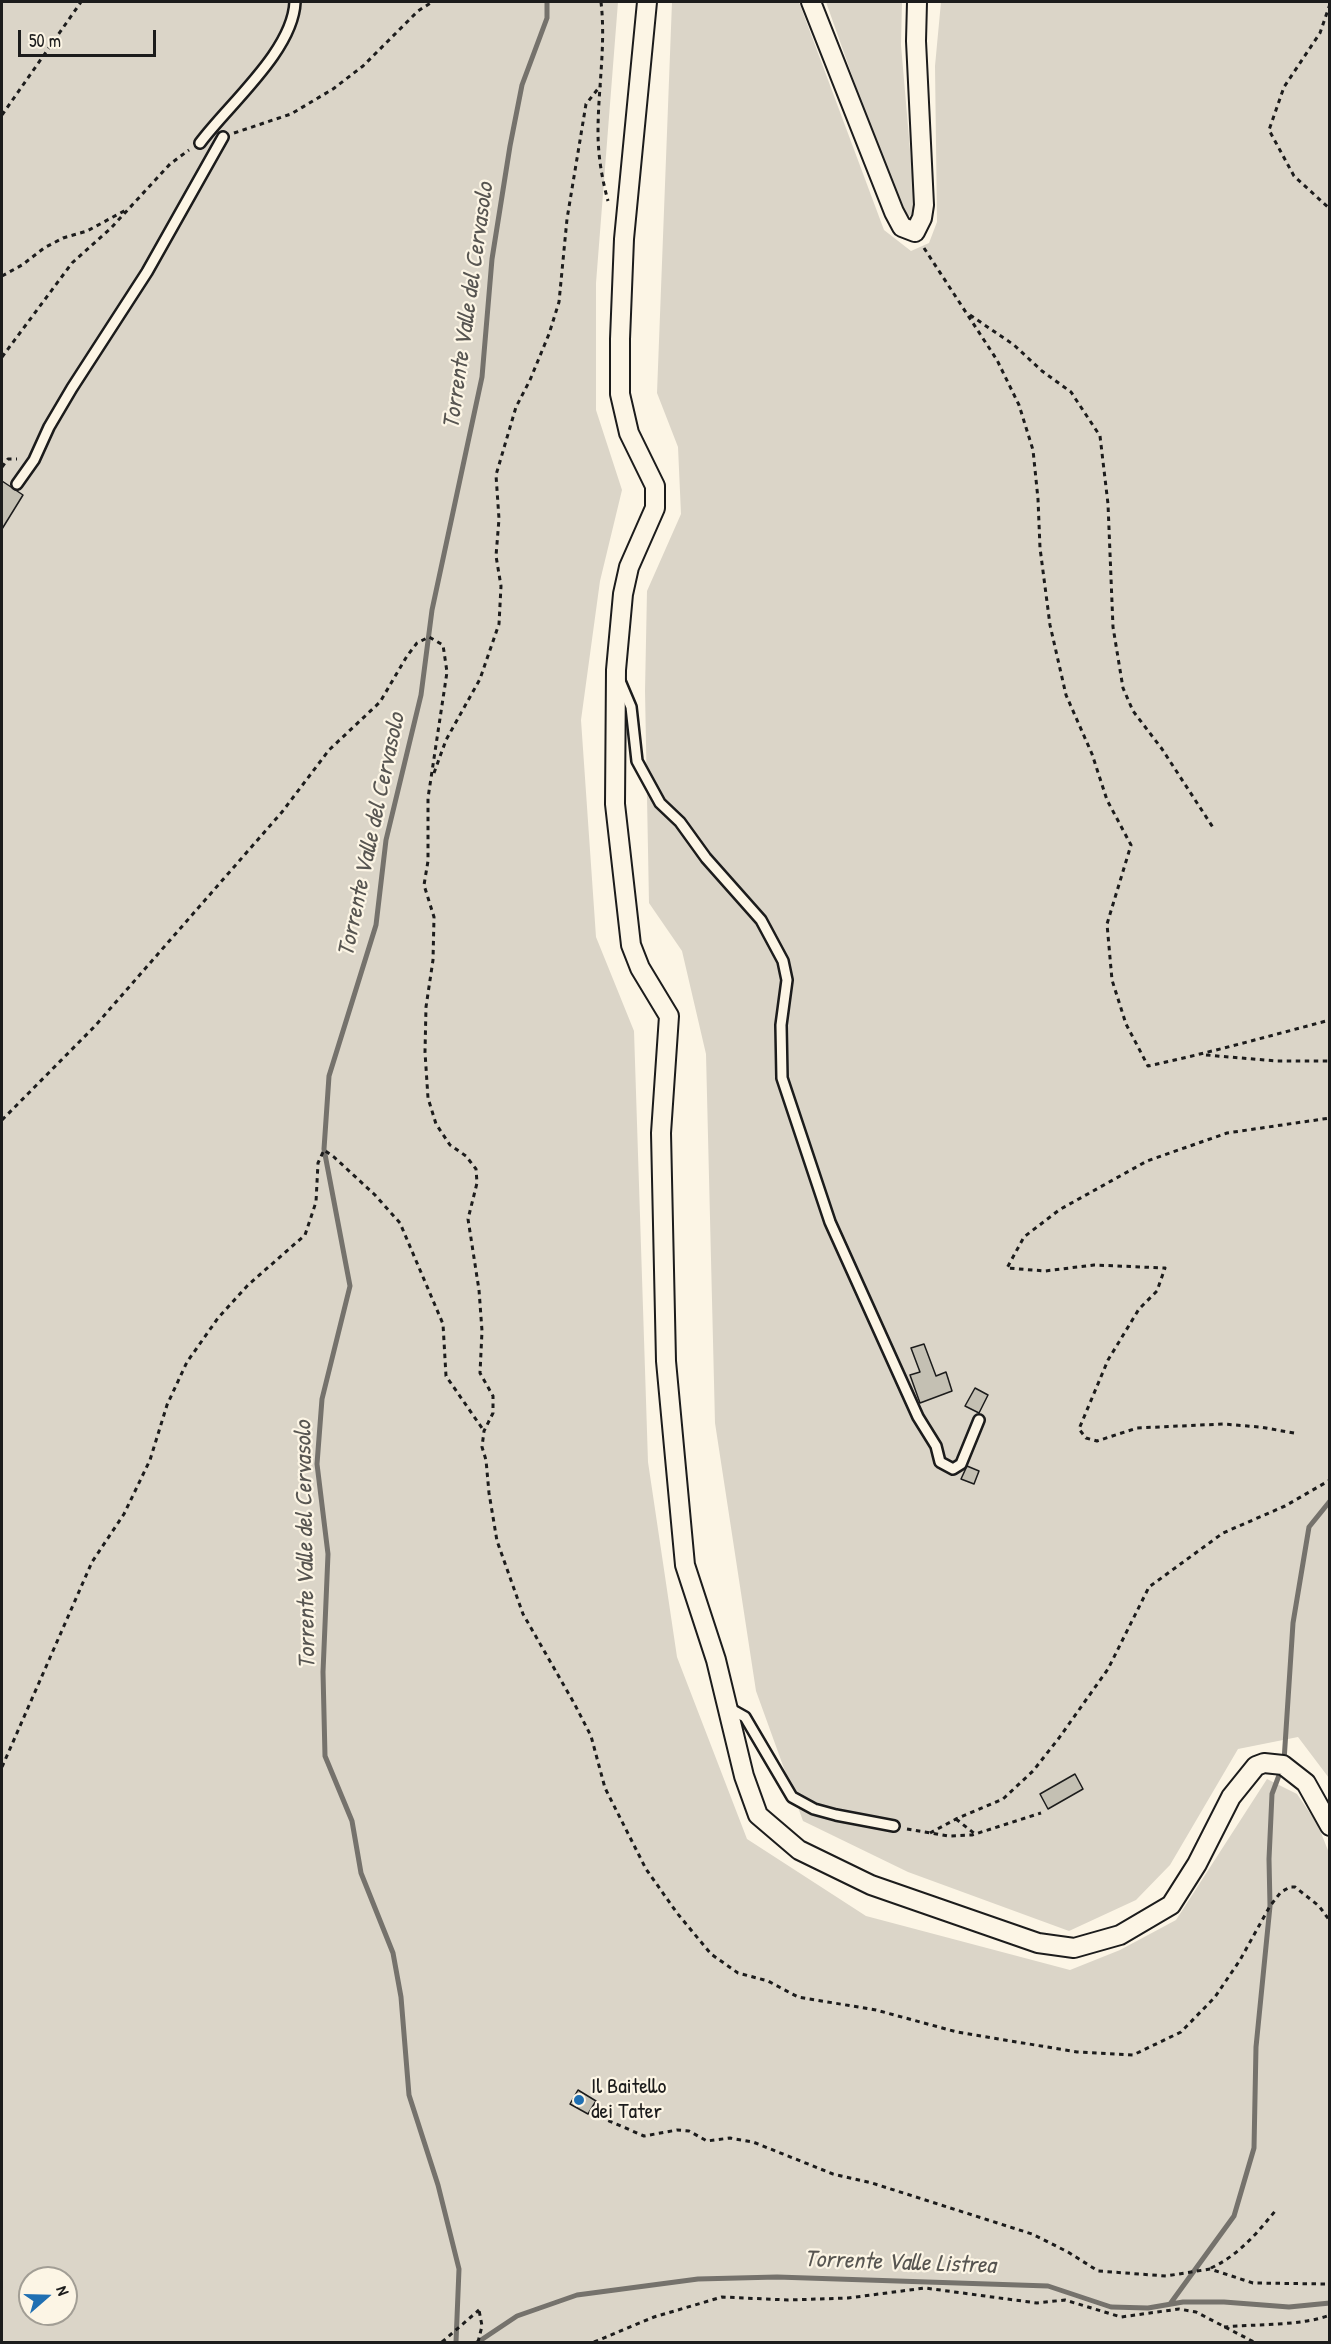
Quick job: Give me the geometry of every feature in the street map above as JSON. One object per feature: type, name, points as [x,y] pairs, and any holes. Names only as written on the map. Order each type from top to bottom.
[{"type":"street","points":[[647,2],[624,239],[620,394],[629,434],[655,486],[655,508],[629,567],[623,594],[616,670],[615,804],[631,945],[640,968],[669,1016],[661,1133],[666,1361],[685,1565],[716,1660],[744,1776],[758,1815],[799,1850],[871,1885],[1038,1943],[1074,1948],[1120,1935],[1171,1905],[1197,1864],[1231,1797],[1256,1766],[1283,1765],[1306,1784],[1324,1812],[1329,1826]]},
{"type":"street","points":[[811,2],[894,212],[902,227],[915,232],[922,218],[924,205],[916,41],[917,2]]},
{"type":"lane","points":[[200,143],[261,72],[288,30],[295,2]]},
{"type":"lane","points":[[17,484],[34,460],[49,427],[72,388],[147,272],[223,137]]},
{"type":"lane","points":[[616,670],[631,707],[637,761],[660,803],[680,822],[706,858],[761,920],[783,961],[787,980],[781,1025],[782,1078],[830,1222],[918,1417],[936,1446],[940,1462],[953,1469],[961,1464],[979,1420]]},
{"type":"lane","points":[[727,1706],[745,1717],[792,1797],[814,1809],[894,1826]]},
{"type":"path","points":[[2,115],[81,2]]},
{"type":"path","points":[[223,137],[291,114],[333,89],[363,66],[418,11],[432,2]]},
{"type":"path","points":[[600,2],[603,18],[598,133],[600,170],[608,202]]},
{"type":"path","points":[[1329,4],[1320,33],[1284,87],[1269,130],[1294,176],[1329,208]]},
{"type":"path","points":[[431,780],[446,740],[480,679],[499,624],[501,586],[496,556],[499,519],[496,475],[516,407],[541,352],[559,302],[567,219],[586,104],[601,85]]},
{"type":"path","points":[[2,357],[72,263],[130,208],[170,164],[200,143]]},
{"type":"path","points":[[2,276],[22,265],[44,248],[63,238],[87,231],[130,208]]},
{"type":"path","points":[[915,232],[932,262],[998,360],[1019,405],[1033,450],[1040,548],[1050,625],[1066,695],[1092,754],[1107,800],[1131,845],[1107,924],[1112,980],[1126,1024],[1148,1066],[1203,1054],[1240,1042],[1329,1020]]},
{"type":"path","points":[[969,314],[1014,345],[1071,392],[1100,436],[1108,504],[1110,597],[1117,661],[1123,688],[1133,711],[1162,749],[1214,829]]},
{"type":"path","points":[[2,1120],[95,1026],[282,812],[329,750],[380,702],[417,643],[429,637],[443,645],[447,672],[428,798],[428,861],[424,885],[434,917],[433,960],[426,1007],[425,1053],[428,1098],[436,1124],[450,1144],[466,1156],[476,1169],[477,1184],[468,1219],[479,1290],[482,1330],[480,1373],[493,1396],[493,1413],[484,1431],[446,1376],[443,1324],[400,1223],[375,1195],[324,1150],[318,1163],[316,1202],[305,1235],[248,1285],[218,1318],[187,1362],[167,1406],[150,1460],[124,1514],[92,1562],[2,1767]]},
{"type":"path","points":[[1203,1054],[1278,1061],[1329,1060]]},
{"type":"path","points":[[1294,1432],[1223,1424],[1137,1428],[1097,1442],[1086,1438],[1079,1429],[1108,1360],[1139,1310],[1157,1291],[1165,1268],[1094,1265],[1045,1271],[1007,1268],[1024,1237],[1059,1210],[1147,1161],[1227,1133],[1329,1118]]},
{"type":"path","points":[[930,1833],[1002,1799],[1033,1771],[1108,1669],[1149,1587],[1223,1533],[1285,1506],[1329,1480]]},
{"type":"path","points":[[894,1826],[949,1836],[975,1834],[1041,1813]]},
{"type":"path","points":[[956,1819],[975,1834]]},
{"type":"path","points":[[600,2116],[644,2136],[677,2130],[689,2131],[707,2141],[730,2138],[753,2142],[833,2174],[872,2183],[1032,2234],[1068,2252],[1098,2271],[1166,2277],[1210,2269],[1224,2262],[1249,2243],[1276,2210]]},
{"type":"path","points":[[1210,2269],[1252,2283],[1329,2284]]},
{"type":"path","points":[[594,2343],[654,2317],[722,2297],[788,2300],[848,2298],[925,2288],[1037,2303],[1065,2300],[1121,2317],[1179,2309],[1196,2312],[1254,2343]]},
{"type":"path","points":[[442,2343],[478,2310],[482,2326],[478,2343]]},
{"type":"path","points":[[1223,2327],[1274,2324],[1322,2318],[1329,2315]]},
{"type":"shaded area","points":[[2,2],[618,2],[596,283],[596,410],[622,490],[600,581],[581,720],[596,937],[634,1031],[648,1462],[677,1657],[747,1839],[866,1916],[1070,1970],[1120,1950],[1176,1920],[1267,1779],[1297,1794],[1318,1825],[1329,1853],[1329,2342],[2,2342]]},
{"type":"shaded area","points":[[672,2],[799,2],[884,230],[911,251],[929,243],[937,222],[935,66],[941,2],[1329,2],[1329,1778],[1298,1737],[1238,1749],[1170,1865],[1136,1900],[1069,1931],[908,1872],[803,1821],[756,1691],[715,1423],[706,1054],[682,951],[649,903],[645,691],[647,591],[681,514],[678,447],[657,393]]},
{"type":"shaded area","points":[[826,2],[902,2],[901,45],[914,196],[913,214],[907,217],[899,208]]},
{"type":"building","points":[[2,481],[23,495],[2,529]]},
{"type":"building","points":[[924,1344],[936,1376],[946,1372],[952,1391],[920,1403],[910,1375],[920,1372],[911,1348]]},
{"type":"building","points":[[975,1388],[988,1395],[979,1413],[965,1406]]},
{"type":"building","points":[[967,1466],[979,1471],[974,1484],[961,1479]]},
{"type":"building","points":[[1075,1774],[1083,1789],[1048,1809],[1040,1794]]},
{"type":"building","name":"Il Baitello dei Tater","points":[[578,2090],[596,2101],[588,2114],[570,2104]]},
{"type":"waterway","name":"Torrente Valle del Cervasolo","points":[[456,2342],[459,2269],[438,2185],[409,2095],[401,1997],[393,1953],[361,1873],[352,1821],[325,1756],[323,1672],[328,1554],[317,1464],[322,1399],[350,1286],[324,1149],[329,1076],[376,925],[386,840],[421,695],[432,610],[482,377],[492,259],[510,146],[522,85],[547,18],[547,2]]},
{"type":"waterway","points":[[1284,1761],[1293,1623],[1309,1527],[1330,1501]]},
{"type":"waterway","points":[[1170,2304],[1234,2216],[1254,2148],[1256,2047],[1270,1906],[1269,1859],[1272,1794],[1281,1770]]},
{"type":"waterway","name":"Torrente Valle Listrea","points":[[478,2342],[517,2316],[577,2295],[698,2279],[777,2277],[1048,2286],[1111,2307],[1148,2308],[1183,2302],[1224,2302],[1289,2307],[1330,2303]]},
{"type":"place","name":"Il Baitello dei Tater","points":[[579,2100]]}]
